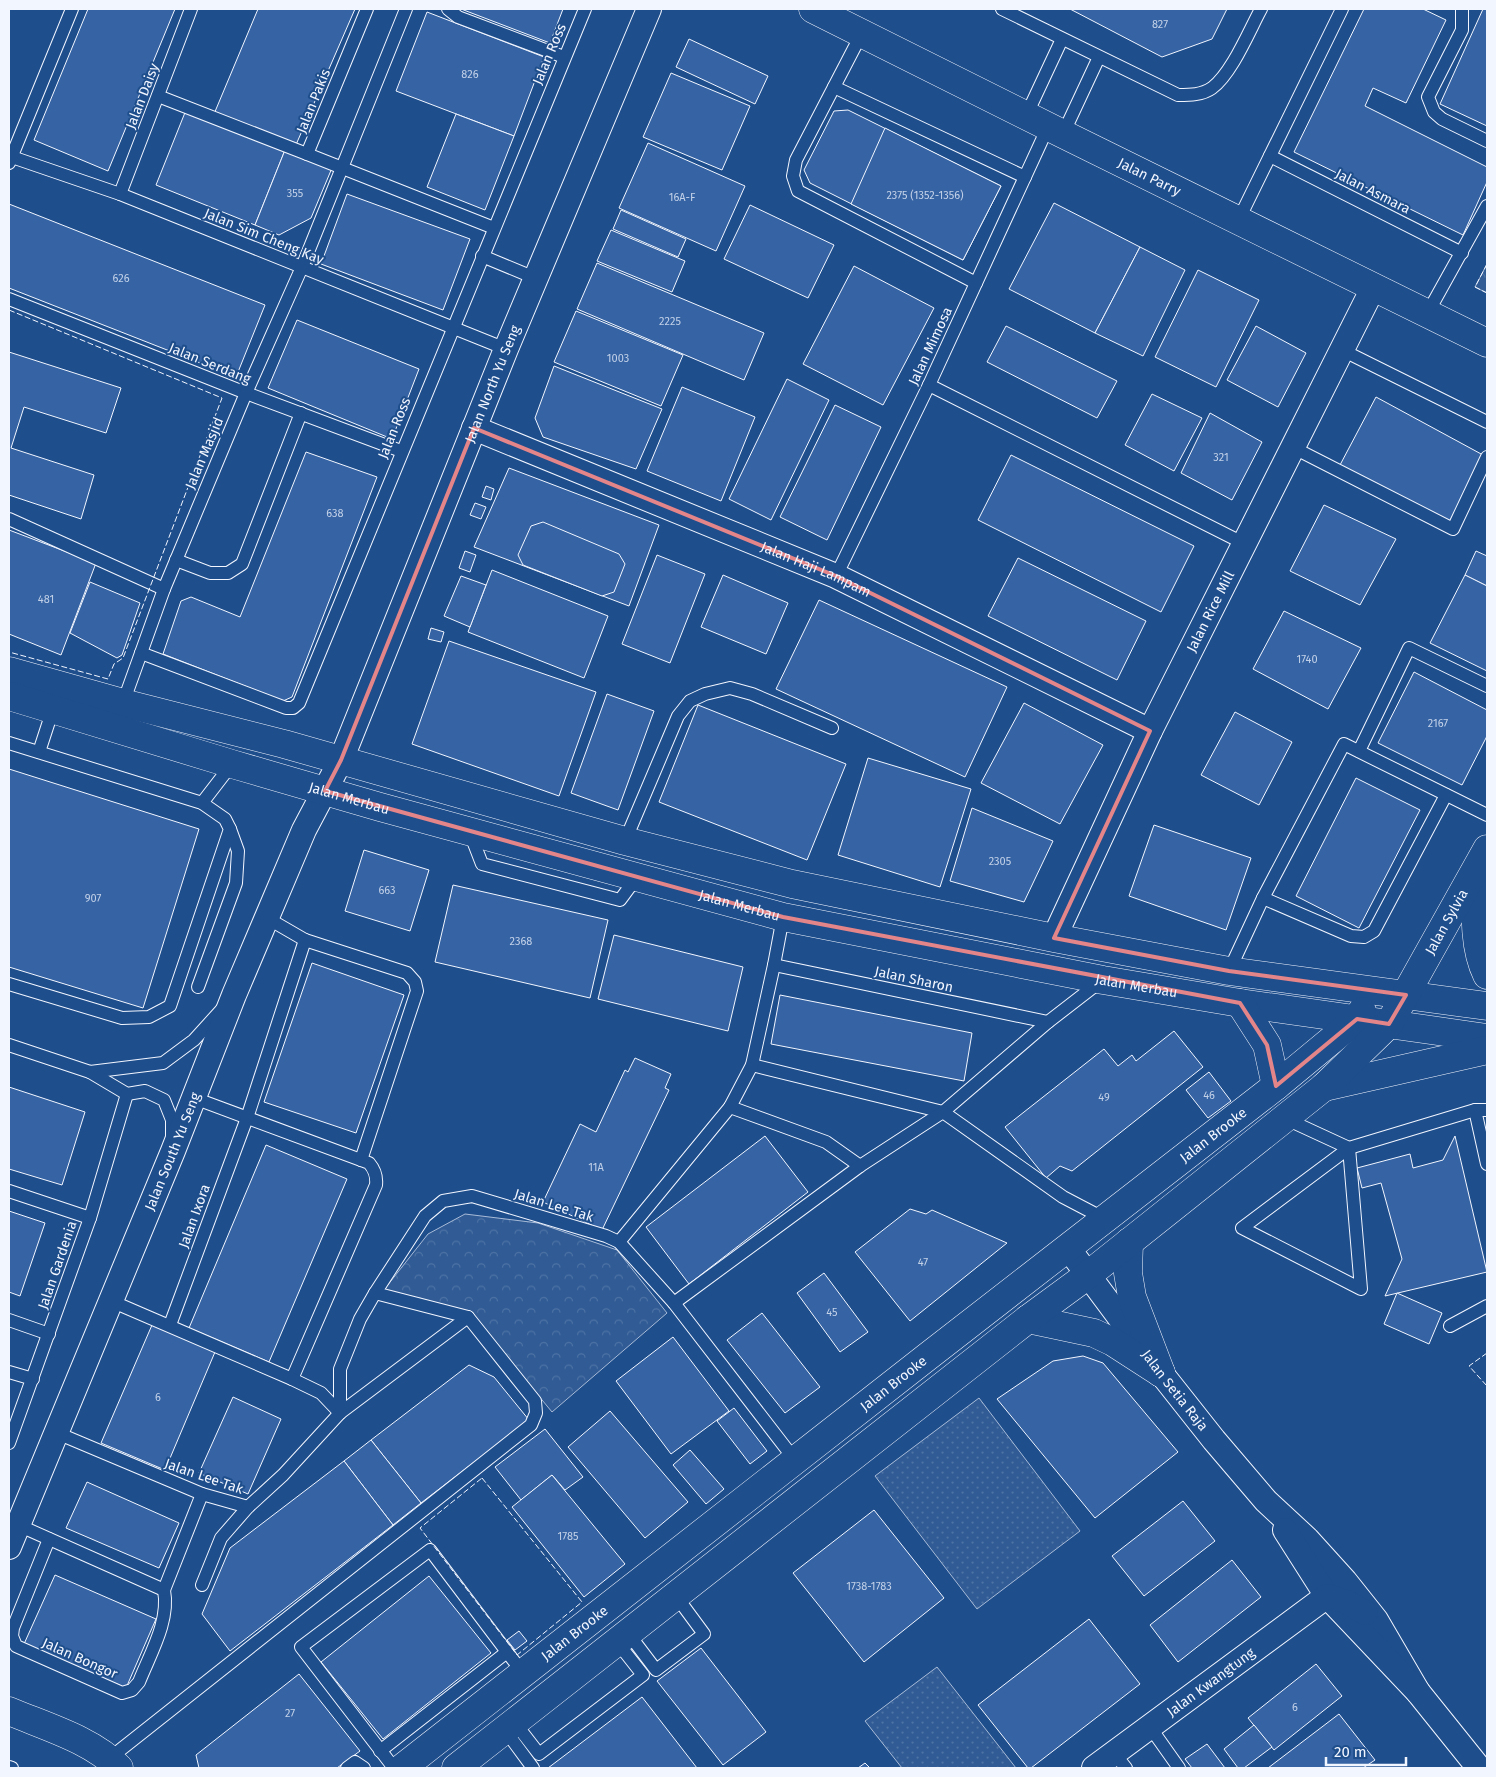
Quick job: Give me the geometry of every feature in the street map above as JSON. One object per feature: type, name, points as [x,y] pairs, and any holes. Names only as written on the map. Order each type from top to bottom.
[{"type":"street","name":"Jalan North Yu Seng","points":[[341,760],[535,278],[649,9]]},
{"type":"street","name":"Jalan Parry","points":[[813,9],[1045,126],[1487,343]]},
{"type":"street","name":"Jalan Rice Mill","points":[[1054,938],[1150,731],[1373,288]]},
{"type":"street","name":"Jalan Haji Lampam","points":[[474,428],[836,576],[1150,731]]},
{"type":"street","name":"Jalan Merbau","points":[[9,671],[341,760],[444,805],[470,832],[783,917],[1103,980],[1240,1003],[1487,1038]]},
{"type":"street","name":"Jalan Merbau","points":[[9,696],[325,791],[444,805],[625,841],[792,884],[1054,938],[1229,970],[1487,1006]]},
{"type":"street","name":"Jalan South Yu Seng","points":[[13,1536],[173,1151],[234,994],[304,830],[341,760]]},
{"type":"street","points":[[1482,859],[1475,921],[1483,966],[1487,975]]},
{"type":"street","name":"Jalan Sylvia","points":[[1388,1024],[1482,859]]},
{"type":"street","name":"Jalan Brooke","points":[[402,1768],[514,1662],[795,1460],[1276,1086],[1357,1019],[1375,990]]},
{"type":"street","points":[[1240,1003],[1267,1045],[1276,1086]]},
{"type":"street","points":[[456,1768],[1028,1319],[1130,1242],[1324,1087],[1388,1024]]},
{"type":"street","points":[[1324,1087],[1487,1050]]},
{"type":"street","points":[[1130,1242],[1128,1273],[1132,1298],[1161,1373]]},
{"type":"street","name":"Jalan Setia Raja","points":[[1068,1248],[1161,1373],[1214,1440],[1266,1501],[1307,1539],[1345,1581],[1376,1620],[1418,1692]]},
{"type":"street","points":[[1028,1319],[1094,1333],[1113,1342],[1161,1373]]},
{"type":"street","name":"Jalan Setia Raja","points":[[1266,1501],[1327,1596],[1418,1692],[1479,1768]]},
{"type":"street","points":[[1307,1539],[1322,1564],[1327,1596],[1347,1602],[1376,1620]]},
{"type":"street","name":"Jalan Kwangtung","points":[[1094,1768],[1120,1761],[1150,1727],[1327,1596]]},
{"type":"street","points":[[9,1711],[77,1740],[115,1763]]},
{"type":"lane","points":[[10,159],[72,9]]},
{"type":"lane","name":"Jalan Daisy","points":[[120,194],[191,9]]},
{"type":"lane","name":"Jalan Pakis","points":[[367,9],[307,154],[494,228]]},
{"type":"lane","points":[[302,267],[406,9]]},
{"type":"lane","points":[[448,9],[458,17],[564,57]]},
{"type":"lane","name":"Jalan Ross","points":[[141,653],[286,708],[293,708],[299,703],[584,9]]},
{"type":"lane","points":[[1002,9],[1178,95],[1195,95],[1211,89],[1224,76],[1262,9]]},
{"type":"lane","points":[[1238,221],[1342,9]]},
{"type":"lane","points":[[1462,9],[1462,30],[1428,97],[1434,112],[1442,119],[1487,141]]},
{"type":"lane","points":[[862,33],[796,160],[793,176],[798,191],[976,283]]},
{"type":"lane","points":[[1045,126],[1062,39]]},
{"type":"lane","points":[[1045,126],[1099,57]]},
{"type":"lane","points":[[834,87],[1025,177]]},
{"type":"lane","points":[[158,96],[307,154]]},
{"type":"lane","name":"Jalan Mimosa","points":[[836,576],[929,385],[1025,177],[1045,126]]},
{"type":"lane","name":"Jalan Asmara","points":[[1270,156],[1462,253]]},
{"type":"lane","name":"Jalan Sim Cheng Kay","points":[[10,159],[120,194],[506,349]]},
{"type":"lane","points":[[1427,314],[1487,206]]},
{"type":"lane","points":[[482,256],[535,278]]},
{"type":"lane","name":"Jalan Masjid","points":[[123,703],[164,589],[246,393],[302,267]]},
{"type":"lane","name":"Jalan Serdang","points":[[9,299],[246,393],[401,451]]},
{"type":"lane","points":[[1342,350],[1487,422]]},
{"type":"lane","points":[[929,385],[1245,544]]},
{"type":"lane","points":[[176,560],[210,573],[228,573],[242,564],[301,414]]},
{"type":"lane","points":[[1294,448],[1453,529],[1487,457]]},
{"type":"lane","points":[[9,519],[164,589]]},
{"type":"lane","points":[[1359,751],[1410,648],[1487,686]]},
{"type":"lane","points":[[625,841],[678,716],[690,701],[705,694],[730,688],[752,694],[832,728]]},
{"type":"lane","points":[[39,752],[54,709]]},
{"type":"lane","points":[[9,743],[202,803],[225,819],[238,852],[236,883],[198,987]]},
{"type":"lane","points":[[1229,970],[1263,898],[1344,744],[1487,815]]},
{"type":"lane","points":[[202,803],[232,764]]},
{"type":"lane","points":[[1263,898],[1351,936],[1364,937],[1374,931],[1446,795]]},
{"type":"lane","points":[[9,984],[122,1018],[149,1017],[170,1006],[230,829]]},
{"type":"lane","points":[[783,917],[752,1065],[730,1107],[619,1242],[674,1303],[795,1460]]},
{"type":"lane","points":[[267,918],[305,940],[407,973],[415,982],[417,991],[361,1160]]},
{"type":"lane","name":"Jalan Ixora","points":[[170,1326],[247,1118],[305,940]]},
{"type":"lane","name":"Jalan Sharon","points":[[774,965],[1048,1022]]},
{"type":"lane","points":[[674,1303],[860,1166],[943,1112],[1048,1022],[1103,980]]},
{"type":"lane","points":[[90,1072],[163,1063],[194,1040],[234,994]]},
{"type":"lane","points":[[9,1045],[90,1072],[128,1094],[145,1091],[164,1100],[172,1120],[173,1151]]},
{"type":"lane","points":[[752,1065],[943,1112],[1062,1197],[1105,1219]]},
{"type":"lane","name":"Jalan Gardenia","points":[[9,1443],[90,1218],[128,1094]]},
{"type":"lane","points":[[194,1098],[369,1163],[377,1177],[376,1185],[292,1379]]},
{"type":"lane","points":[[730,1107],[826,1142],[860,1166]]},
{"type":"lane","points":[[1349,1148],[1361,1289],[1242,1228],[1349,1148],[1481,1110],[1487,1164]]},
{"type":"lane","points":[[1284,1118],[1349,1148]]},
{"type":"lane","points":[[9,1191],[90,1218]]},
{"type":"lane","name":"Jalan Lee Tak","points":[[340,1414],[340,1370],[360,1319],[374,1293],[425,1216],[443,1201],[472,1196],[619,1242]]},
{"type":"lane","points":[[115,1763],[532,1425],[536,1412],[536,1401],[468,1318],[374,1293]]},
{"type":"lane","points":[[111,1301],[321,1393],[340,1414]]},
{"type":"lane","points":[[1450,1326],[1487,1306]]},
{"type":"lane","name":"Jalan Lee Tak","points":[[57,1433],[202,1494],[248,1507],[283,1475],[340,1414],[468,1318]]},
{"type":"lane","points":[[9,1320],[49,1334]]},
{"type":"lane","points":[[9,1372],[32,1379]]},
{"type":"lane","points":[[13,1536],[48,1539],[164,1590],[202,1494]]},
{"type":"lane","points":[[202,1585],[221,1538],[248,1507]]},
{"type":"lane","name":"Jalan Bongor","points":[[48,1539],[13,1628],[12,1636],[16,1646],[78,1674],[122,1693],[132,1690],[139,1682],[164,1620],[167,1604],[164,1590]]},
{"type":"lane","points":[[380,1751],[514,1662],[430,1550],[301,1647],[380,1751],[394,1768]]},
{"type":"lane","points":[[622,1638],[656,1670],[704,1634],[676,1596]]},
{"type":"lane","points":[[510,1726],[539,1754],[643,1675],[622,1638]]},
{"type":"lane","points":[[510,1726],[533,1768]]},
{"type":"lane","points":[[1150,1727],[1179,1768]]},
{"type":"lane","points":[[347,1768],[355,1762],[364,1768]]},
{"type":"highlighted area","points":[[474,428],[836,576],[1150,731],[1054,938],[1229,971],[1406,995],[1389,1024],[1357,1019],[1276,1086],[1267,1045],[1240,1003],[783,917],[325,791],[341,760]]},
{"type":"green space","points":[[1487,264],[1487,293],[1475,287]]},
{"type":"green space","points":[[465,1214],[538,1223],[617,1250],[667,1313],[552,1412],[471,1314],[383,1291],[428,1234]]},
{"type":"green space","points":[[979,1398],[1080,1531],[977,1609],[875,1476]]},
{"type":"green space","points":[[937,1667],[1016,1768],[902,1768],[865,1721]]},
{"type":"building","points":[[88,9],[175,9],[108,171],[34,140]]},
{"type":"building","points":[[258,9],[355,9],[295,147],[214,114]]},
{"type":"building","points":[[461,9],[563,9],[550,43]]},
{"type":"building","points":[[1070,9],[1227,9],[1212,39],[1162,57]]},
{"type":"building","points":[[1364,9],[1423,9],[1446,20],[1406,103],[1373,88],[1365,106],[1487,167],[1487,182],[1463,235],[1294,152]]},
{"type":"building","points":[[1483,9],[1487,9],[1487,126],[1440,104]]},
{"type":"building","points":[[427,12],[544,57],[514,136],[396,91]]},
{"type":"building","points":[[689,39],[768,76],[755,104],[676,67]]},
{"type":"building","points":[[671,73],[750,106],[722,170],[643,137]]},
{"type":"building","points":[[186,110],[285,150],[255,225],[156,185]]},
{"type":"building","points":[[848,110],[1001,186],[963,260],[810,183],[804,170],[834,111]]},
{"type":"building","points":[[456,114],[514,136],[485,210],[427,187]]},
{"type":"building","points":[[885,128],[1001,186],[963,260],[851,204]]},
{"type":"building","points":[[648,143],[745,186],[716,251],[619,208]]},
{"type":"building","points":[[285,150],[332,168],[311,218],[279,235],[255,225]]},
{"type":"building","points":[[347,194],[470,239],[443,310],[321,264]]},
{"type":"building","points":[[1054,203],[1140,247],[1095,333],[1009,289]]},
{"type":"building","points":[[9,204],[265,305],[236,377],[9,288]]},
{"type":"building","points":[[750,205],[834,245],[808,298],[724,259]]},
{"type":"building","points":[[621,210],[686,239],[678,257],[613,229]]},
{"type":"building","points":[[611,230],[685,261],[672,292],[597,261]]},
{"type":"building","points":[[1140,247],[1185,270],[1143,356],[1095,333]]},
{"type":"building","points":[[597,263],[764,333],[744,380],[577,309]]},
{"type":"building","points":[[854,266],[934,308],[883,405],[803,364]]},
{"type":"building","points":[[1198,270],[1259,300],[1216,387],[1155,357]]},
{"type":"building","points":[[576,311],[683,355],[661,406],[554,362]]},
{"type":"building","points":[[297,320],[419,369],[392,439],[268,388]]},
{"type":"building","points":[[1006,326],[1117,381],[1097,418],[987,362]]},
{"type":"building","points":[[1256,326],[1306,353],[1278,407],[1227,380]]},
{"type":"building","points":[[9,352],[121,388],[106,433],[24,407],[11,448],[94,475],[81,519],[9,495]]},
{"type":"building","points":[[554,366],[662,409],[636,469],[543,437],[535,418]]},
{"type":"building","points":[[787,379],[829,400],[771,520],[729,499]]},
{"type":"building","points":[[682,387],[755,417],[721,501],[647,471]]},
{"type":"building","points":[[1152,394],[1202,418],[1174,471],[1125,445]]},
{"type":"building","points":[[1376,397],[1483,455],[1449,523],[1340,465]]},
{"type":"building","points":[[835,405],[881,427],[827,540],[780,517]]},
{"type":"building","points":[[1210,413],[1262,442],[1232,500],[1181,473]]},
{"type":"building","points":[[306,452],[377,477],[292,697],[283,701],[163,654],[181,601],[191,597],[240,617]]},
{"type":"building","points":[[1011,455],[1194,546],[1161,612],[978,520]]},
{"type":"building","points":[[509,468],[659,525],[629,606],[474,547]]},
{"type":"building","points":[[486,486],[494,489],[491,500],[482,497]]},
{"type":"building","points":[[475,503],[486,507],[481,519],[470,515]]},
{"type":"building","points":[[1324,505],[1396,539],[1360,605],[1290,571]]},
{"type":"building","points":[[543,522],[619,554],[625,564],[614,592],[602,596],[523,565],[518,555],[531,526]]},
{"type":"building","points":[[9,530],[96,563],[61,655],[9,634]]},
{"type":"building","points":[[465,551],[476,555],[470,572],[459,568]]},
{"type":"building","points":[[1476,551],[1487,556],[1487,586],[1465,575]]},
{"type":"building","points":[[657,555],[705,574],[670,663],[622,644]]},
{"type":"building","points":[[1018,558],[1146,621],[1117,680],[988,616]]},
{"type":"building","points":[[492,570],[608,616],[584,678],[468,632]]},
{"type":"building","points":[[723,575],[788,603],[766,654],[701,627]]},
{"type":"building","points":[[1465,575],[1487,586],[1487,671],[1430,643]]},
{"type":"building","points":[[461,576],[486,585],[470,627],[444,616]]},
{"type":"building","points":[[90,582],[140,603],[122,655],[117,658],[70,633]]},
{"type":"building","points":[[819,600],[1007,687],[965,777],[776,689]]},
{"type":"building","points":[[1284,611],[1361,648],[1328,709],[1253,669]]},
{"type":"building","points":[[431,628],[444,632],[441,642],[428,639]]},
{"type":"building","points":[[449,641],[596,692],[559,796],[412,744]]},
{"type":"building","points":[[1414,672],[1487,710],[1487,736],[1462,785],[1378,743]]},
{"type":"building","points":[[607,694],[654,711],[618,810],[571,793]]},
{"type":"building","points":[[1024,703],[1103,745],[1060,824],[981,783]]},
{"type":"building","points":[[698,705],[846,764],[807,860],[659,802]]},
{"type":"building","points":[[1235,712],[1292,742],[1259,805],[1201,775]]},
{"type":"building","points":[[868,758],[971,789],[940,887],[838,855]]},
{"type":"building","points":[[9,769],[199,829],[143,1008],[9,967]]},
{"type":"building","points":[[1356,778],[1420,810],[1359,928],[1296,896]]},
{"type":"building","points":[[972,808],[1053,841],[1024,902],[950,881]]},
{"type":"building","points":[[1154,825],[1251,858],[1226,930],[1129,896]]},
{"type":"building","points":[[364,850],[429,870],[410,931],[345,911]]},
{"type":"building","points":[[453,885],[608,920],[590,998],[435,962]]},
{"type":"building","points":[[614,935],[743,967],[728,1031],[598,999]]},
{"type":"building","points":[[312,963],[404,995],[356,1133],[264,1102]]},
{"type":"building","points":[[780,995],[972,1033],[964,1081],[771,1044]]},
{"type":"building","points":[[1174,1031],[1203,1067],[1072,1171],[1060,1166],[1046,1178],[1005,1127],[1104,1049],[1118,1066],[1132,1055],[1136,1061]]},
{"type":"building","points":[[635,1058],[671,1074],[665,1088],[669,1090],[602,1230],[543,1202],[580,1124],[596,1132],[625,1070],[628,1072]]},
{"type":"building","points":[[1209,1072],[1231,1101],[1208,1118],[1186,1090]]},
{"type":"building","points":[[9,1087],[85,1112],[62,1185],[9,1169]]},
{"type":"building","points":[[765,1136],[808,1192],[689,1284],[646,1227]]},
{"type":"building","points":[[1455,1136],[1487,1272],[1385,1296],[1402,1259],[1381,1183],[1362,1188],[1357,1168],[1410,1154],[1413,1168],[1443,1160]]},
{"type":"building","points":[[266,1145],[347,1179],[269,1362],[189,1328]]},
{"type":"building","points":[[910,1209],[926,1214],[932,1210],[1007,1243],[910,1321],[855,1252]]},
{"type":"building","points":[[9,1211],[45,1223],[20,1296],[9,1292]]},
{"type":"building","points":[[824,1273],[868,1332],[840,1352],[797,1293]]},
{"type":"building","points":[[1397,1293],[1442,1313],[1429,1344],[1384,1324]]},
{"type":"building","points":[[762,1313],[820,1387],[785,1413],[727,1340]]},
{"type":"building","points":[[152,1325],[215,1352],[165,1470],[101,1443]]},
{"type":"building","points":[[673,1337],[729,1411],[671,1454],[616,1381]]},
{"type":"building","points":[[1083,1356],[1103,1363],[1178,1452],[1095,1518],[997,1399],[1053,1361]]},
{"type":"building","points":[[469,1365],[494,1377],[529,1420],[421,1503],[371,1440]]},
{"type":"building","points":[[233,1397],[281,1419],[248,1494],[199,1473]]},
{"type":"building","points":[[734,1408],[767,1451],[750,1464],[717,1421]]},
{"type":"building","points":[[610,1411],[688,1502],[645,1538],[568,1447]]},
{"type":"building","points":[[545,1429],[583,1477],[565,1490],[552,1475],[521,1500],[495,1467]]},
{"type":"building","points":[[371,1440],[421,1503],[393,1525],[344,1461]]},
{"type":"building","points":[[690,1450],[724,1489],[706,1504],[673,1465]]},
{"type":"building","points":[[344,1461],[393,1525],[230,1651],[202,1614],[230,1548]]},
{"type":"building","points":[[552,1475],[625,1564],[584,1597],[512,1507]]},
{"type":"building","points":[[87,1482],[179,1523],[159,1568],[66,1528]]},
{"type":"building","points":[[1183,1501],[1215,1541],[1144,1596],[1112,1556]]},
{"type":"building","points":[[874,1510],[944,1598],[864,1662],[793,1573]]},
{"type":"building","points":[[1232,1560],[1261,1597],[1178,1662],[1150,1625]]},
{"type":"building","points":[[55,1575],[156,1619],[126,1688],[24,1644]]},
{"type":"building","points":[[429,1576],[491,1653],[383,1739],[321,1662]]},
{"type":"building","points":[[1089,1619],[1140,1684],[1031,1768],[1028,1768],[978,1705]]},
{"type":"building","points":[[519,1631],[527,1641],[515,1650],[507,1640]]},
{"type":"building","points":[[701,1648],[766,1732],[723,1765],[657,1681]]},
{"type":"building","points":[[1316,1664],[1342,1696],[1274,1750],[1248,1718]]},
{"type":"building","points":[[299,1674],[360,1751],[337,1768],[199,1768],[196,1755]]},
{"type":"building","points":[[642,1697],[697,1768],[548,1768]]},
{"type":"building","points":[[1339,1714],[1375,1760],[1363,1768],[1268,1768]]},
{"type":"building","points":[[1254,1725],[1272,1747],[1244,1768],[1238,1768],[1224,1749]]},
{"type":"building","points":[[1207,1744],[1225,1768],[1192,1768],[1185,1759]]},
{"type":"building","points":[[865,1763],[870,1768],[858,1768]]},
{"type":"fence","points":[[1487,264],[1475,287],[1487,293]]},
{"type":"fence","points":[[9,310],[222,398],[123,658],[114,664],[108,679],[9,652]]},
{"type":"fence","points":[[1487,1353],[1469,1366],[1487,1386]]},
{"type":"fence","points":[[482,1478],[582,1602],[517,1655],[420,1528],[482,1478]]}]
